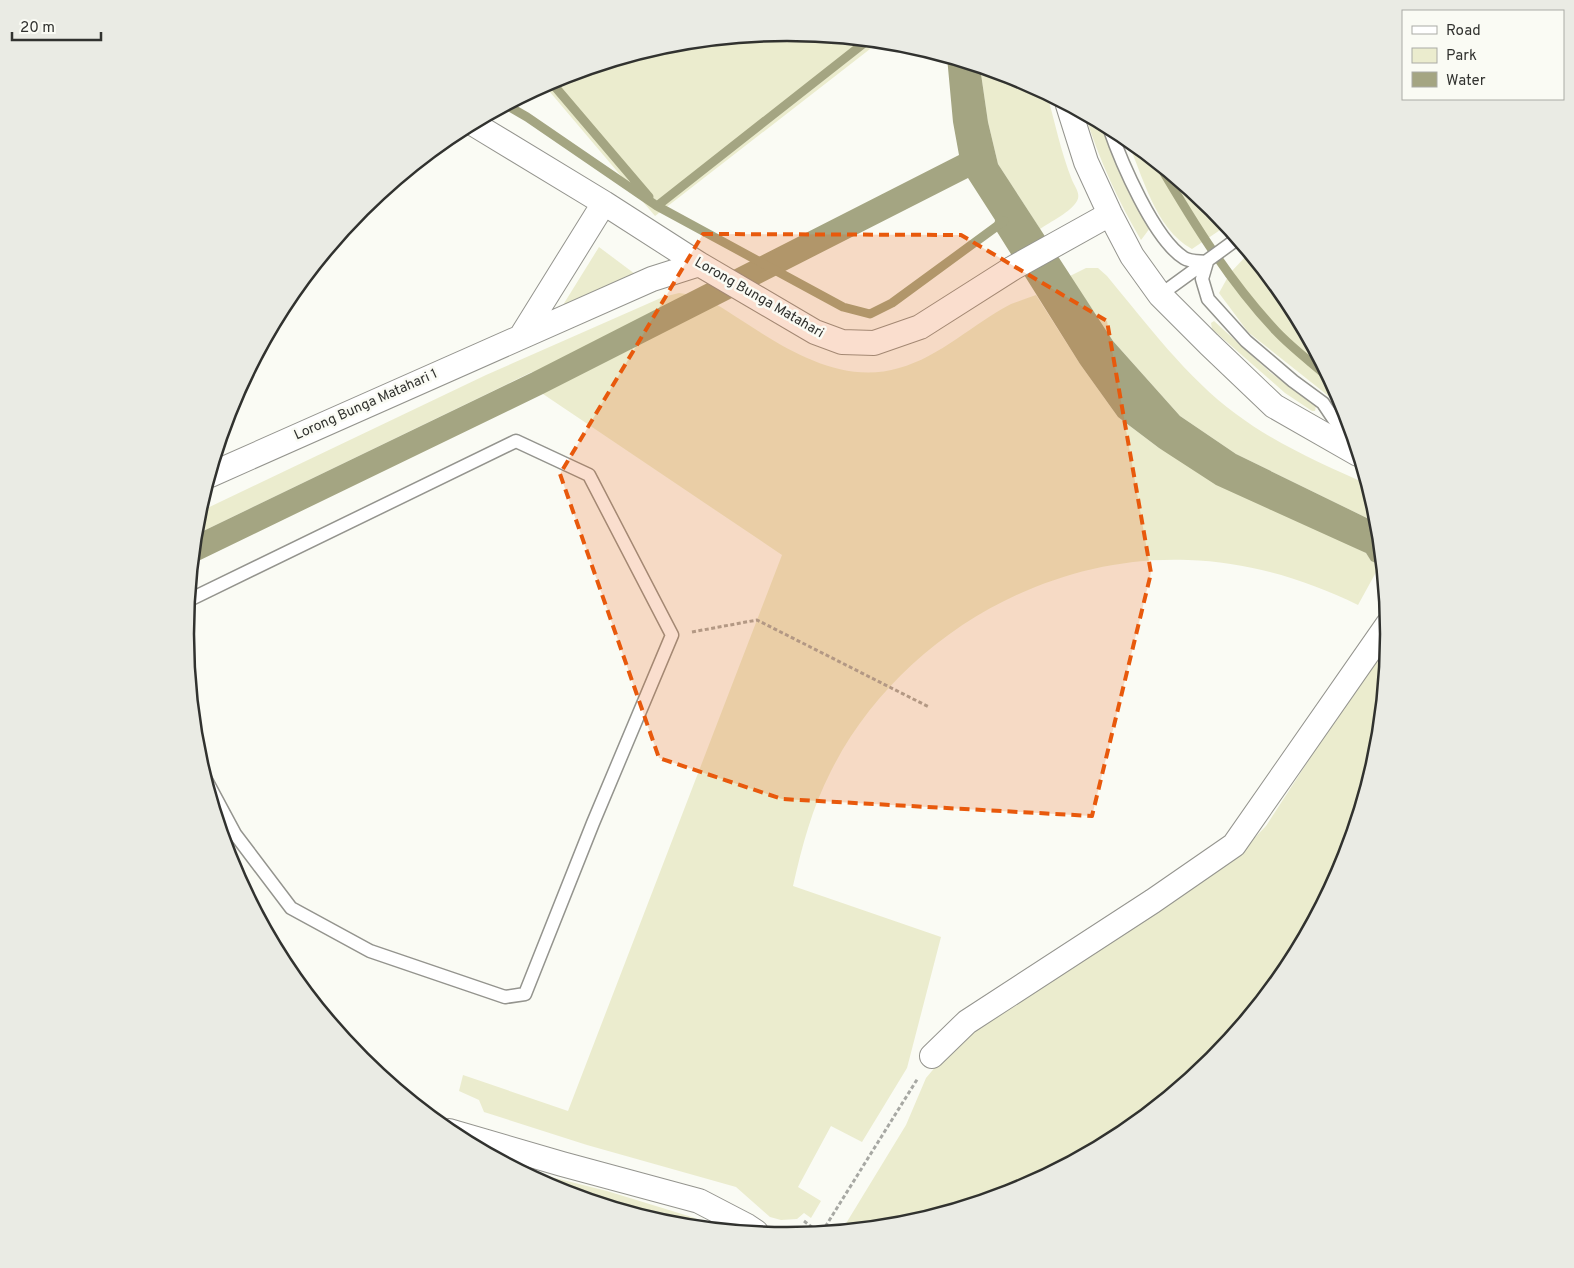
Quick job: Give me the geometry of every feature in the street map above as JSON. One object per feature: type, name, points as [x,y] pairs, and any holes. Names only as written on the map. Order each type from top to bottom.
[{"type":"street","points":[[1071,114],[1086,162],[1110,214],[1132,256],[1160,295],[1274,406],[1350,449]]},
{"type":"street","name":"Lorong Bunga Matahari","points":[[479,128],[604,203],[699,264],[815,332],[842,342],[874,344],[920,327],[1013,268],[1110,214]]},
{"type":"street","points":[[522,335],[604,203]]},
{"type":"street","name":"Lorong Bunga Matahari 1","points":[[217,472],[522,335],[652,279],[699,264]]},
{"type":"street","points":[[932,1056],[967,1022],[1129,917],[1234,845],[1380,636]]},
{"type":"street","points":[[479,1140],[699,1201],[745,1225]]},
{"type":"lane","points":[[1115,140],[1139,198],[1155,225],[1172,248],[1186,259],[1207,262]]},
{"type":"lane","points":[[1160,295],[1232,242]]},
{"type":"lane","points":[[1207,262],[1202,279],[1208,299],[1246,341],[1293,381],[1323,402],[1345,435]]},
{"type":"lane","points":[[196,597],[516,441],[590,476],[672,635],[593,823],[525,994],[505,997],[370,951],[291,908],[231,839]]},
{"type":"path","points":[[672,635],[757,620],[929,707]]},
{"type":"path","points":[[826,1225],[932,1056]]},
{"type":"path","points":[[804,1221],[810,1226]]},
{"type":"highlighted area","points":[[703,234],[961,235],[1107,321],[1151,573],[1092,816],[782,799],[659,758],[560,474]]},
{"type":"green space","points":[[787,41],[872,47],[655,216],[549,91],[634,61],[710,46]]},
{"type":"green space","points":[[981,74],[1014,86],[1049,102],[1065,159],[1077,190],[1077,201],[1070,209],[1040,229],[998,164],[988,122]]},
{"type":"green space","points":[[1088,124],[1105,134],[1121,175],[1150,228],[1141,240],[1110,181]]},
{"type":"green space","points":[[1132,152],[1178,188],[1220,230],[1192,249],[1179,240],[1168,228],[1151,200]]},
{"type":"green space","points":[[599,247],[635,274],[563,305]]},
{"type":"green space","points":[[1245,258],[1280,305],[1319,372],[1331,398],[1248,332],[1219,293],[1230,273]]},
{"type":"green space","points":[[1086,268],[1098,268],[1107,276],[1184,367],[1218,400],[1267,435],[1316,461],[1360,481],[1368,519],[1236,454],[1180,416],[1113,341],[1070,276]]},
{"type":"green space","points":[[679,293],[697,296],[726,310],[777,343],[816,362],[857,372],[878,372],[899,368],[929,356],[1011,304],[1036,295],[1080,364],[1118,417],[1159,448],[1366,553],[1371,561],[1375,563],[1376,572],[1358,605],[1296,580],[1254,568],[1210,561],[1133,562],[1080,572],[1028,590],[980,614],[934,646],[894,682],[859,724],[831,771],[808,827],[793,886],[941,937],[907,1068],[862,1142],[831,1126],[798,1187],[821,1201],[811,1218],[804,1213],[797,1219],[781,1220],[770,1217],[736,1187],[587,1145],[484,1112],[479,1100],[459,1091],[463,1075],[568,1111],[782,555],[543,394],[532,372],[204,531],[208,508],[486,375],[663,297]]},
{"type":"green space","points":[[1214,321],[1271,373],[1316,406],[1315,411],[1312,411],[1285,393],[1212,329],[1211,323]]},
{"type":"green space","points":[[1379,652],[1375,711],[1368,750],[1360,787],[1335,861],[1319,896],[1280,963],[1233,1025],[1178,1080],[1148,1104],[1116,1127],[1049,1166],[1014,1182],[940,1207],[864,1222],[846,1223],[906,1125],[926,1078],[947,1053],[974,1030],[1241,852],[1266,826]]},
{"type":"green space","points":[[547,1176],[607,1191],[699,1220],[634,1207]]},
{"type":"water","points":[[948,63],[981,74],[988,122],[998,164],[1113,341],[1180,416],[1236,454],[1368,519],[1375,563],[1371,561],[1366,553],[1216,485],[1159,448],[1118,417],[1080,364],[994,227],[995,220],[968,178],[543,394],[199,561],[204,531],[533,372],[959,155],[953,122]]},
{"type":"waterway","points":[[657,206],[861,46]]},
{"type":"waterway","points":[[556,88],[649,197]]},
{"type":"waterway","points":[[513,109],[657,206],[843,307],[870,314],[892,303],[1004,221]]},
{"type":"waterway","points":[[1169,181],[1200,231],[1243,293],[1282,337],[1316,367]]}]
